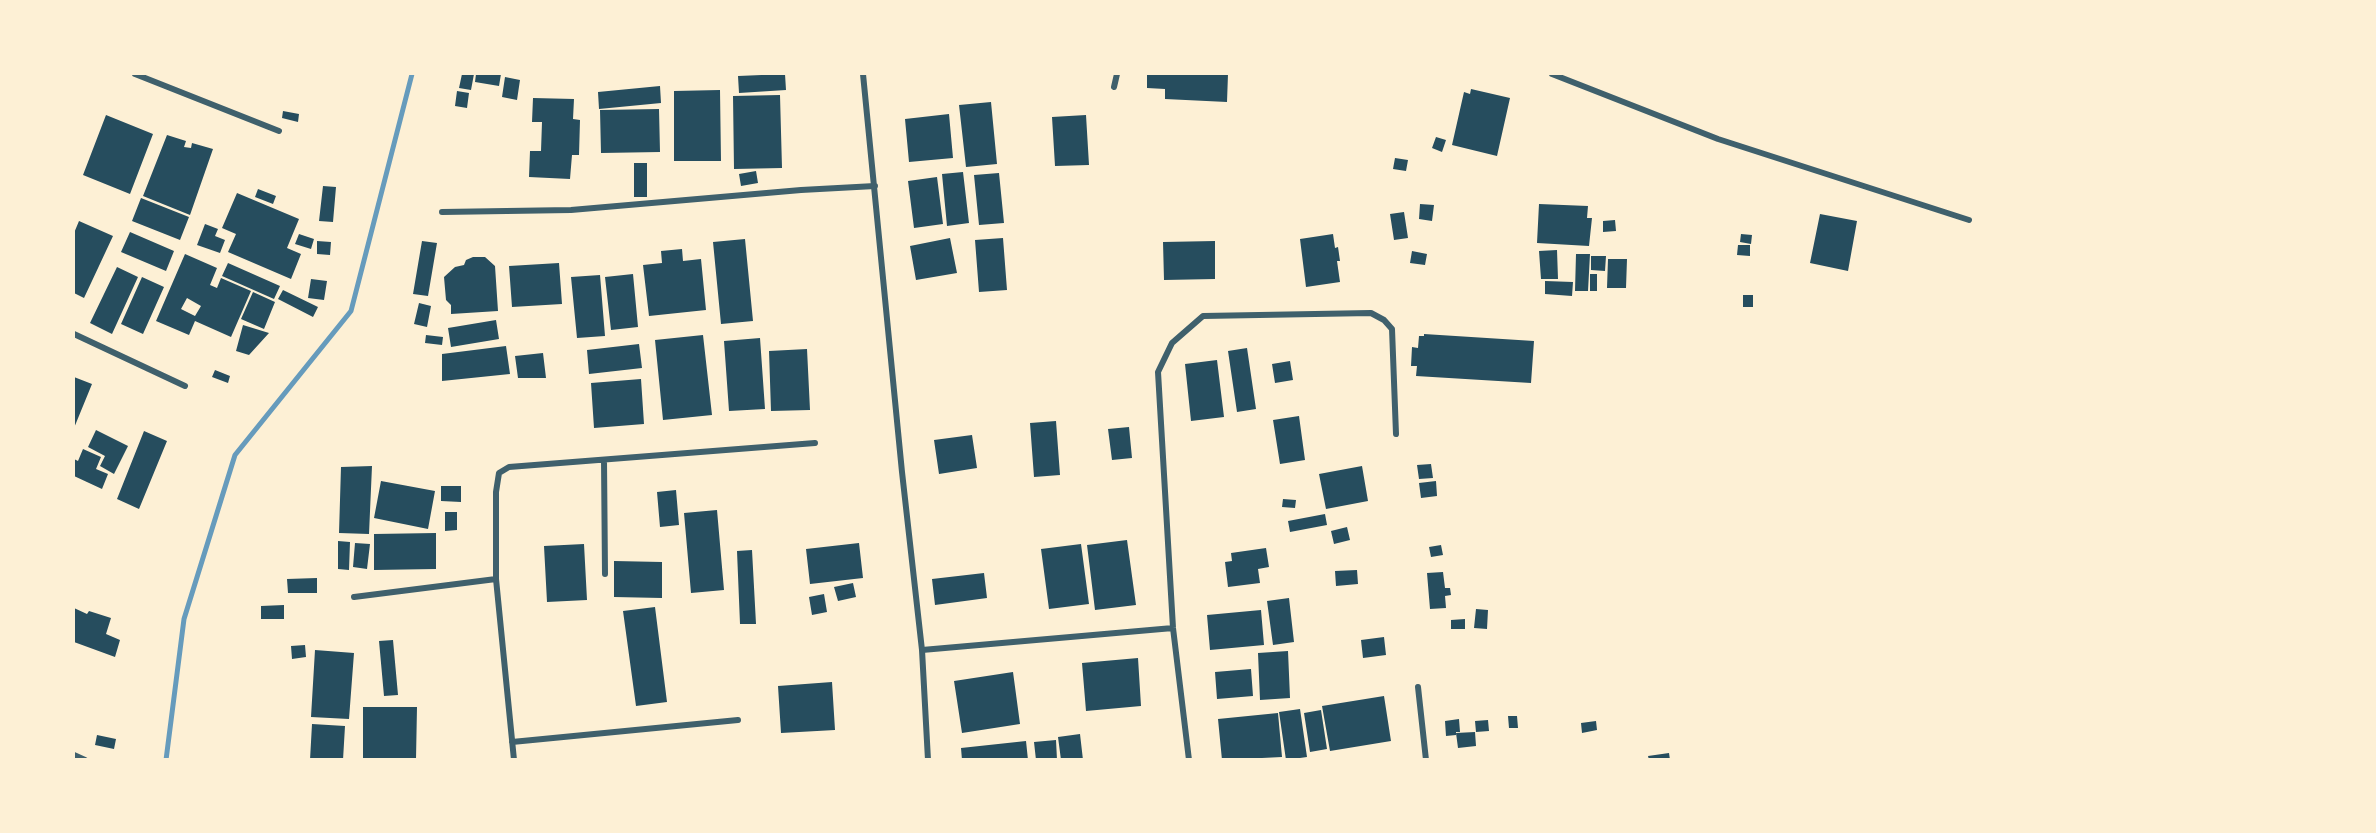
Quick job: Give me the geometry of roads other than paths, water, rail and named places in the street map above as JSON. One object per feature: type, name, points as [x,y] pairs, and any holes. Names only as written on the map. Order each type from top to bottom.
[{"type":"street","points":[[135,74],[279,131]]},
{"type":"street","points":[[863,74],[922,650],[928,759]]},
{"type":"street","points":[[1114,87],[1117,74]]},
{"type":"street","points":[[1552,74],[1718,139],[1969,220]]},
{"type":"street","points":[[442,212],[572,210],[801,190],[875,186]]},
{"type":"street","points":[[1189,759],[1173,628],[1158,372],[1172,343],[1203,316],[1371,313],[1384,320],[1392,329],[1396,435]]},
{"type":"street","points":[[74,334],[185,386]]},
{"type":"street","points":[[514,759],[496,579],[496,492],[499,473],[509,467],[815,443]]},
{"type":"street","points":[[604,460],[605,574]]},
{"type":"street","points":[[354,597],[496,579]]},
{"type":"street","points":[[922,650],[1173,628]]},
{"type":"street","points":[[1418,687],[1426,759]]},
{"type":"street","points":[[512,742],[738,720]]},
{"type":"street","points":[[74,755],[85,759]]},
{"type":"waterway","points":[[166,760],[184,619],[235,455],[351,311],[412,74]]}]
